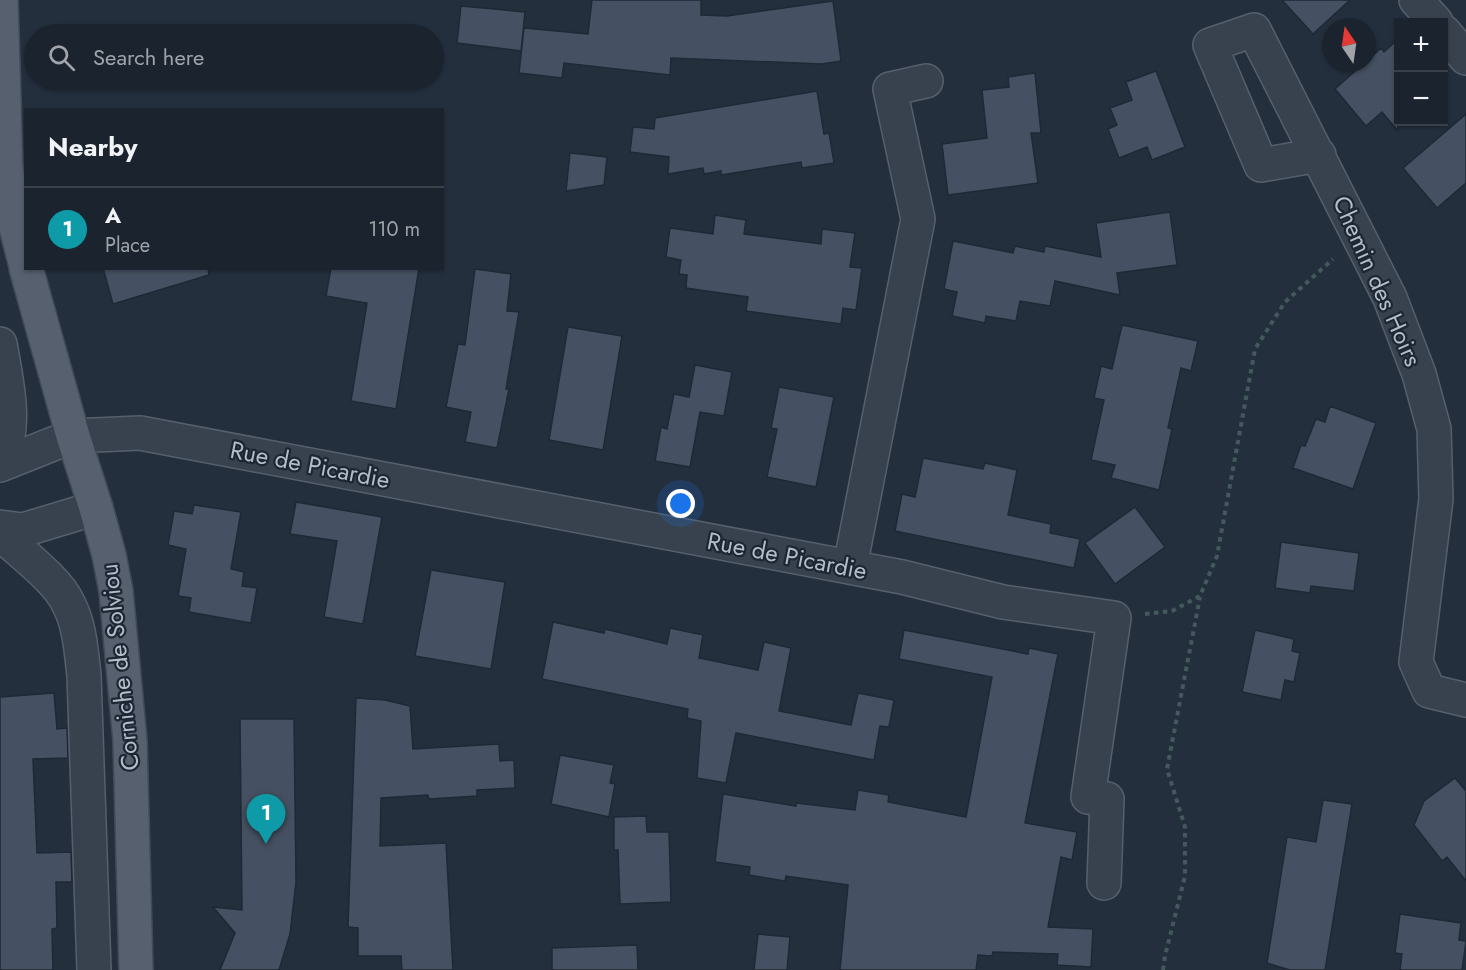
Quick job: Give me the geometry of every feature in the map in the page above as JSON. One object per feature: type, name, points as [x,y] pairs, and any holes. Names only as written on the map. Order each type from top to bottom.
[{"type":"main road","name":"Corniche de Solviou","points":[[1,0],[6,165],[13,216],[24,259]]},
{"type":"main road","name":"Corniche de Solviou","points":[[27,270],[73,436],[96,507],[116,591],[130,741],[136,970]]},
{"type":"street","points":[[1416,0],[1432,18]]},
{"type":"street","points":[[1448,38],[1466,58]]},
{"type":"street","points":[[850,567],[918,219],[890,89],[926,81]]},
{"type":"street","name":"Chemin des Hoirs","points":[[1319,155],[1394,308],[1419,374],[1434,429],[1436,499],[1416,662],[1429,691],[1466,700]]},
{"type":"street","points":[[0,344],[10,401],[6,449],[0,460]]},
{"type":"street","name":"Rue de Picardie","points":[[0,465],[73,436],[140,433],[902,577],[1003,602],[1114,618]]},
{"type":"street","points":[[0,527],[23,530],[96,507]]},
{"type":"street","points":[[0,533],[50,580],[68,602],[79,633],[85,698],[94,970]]},
{"type":"street","points":[[1104,883],[1107,799],[1088,797],[1114,618]]},
{"type":"path","points":[[1163,970],[1185,876],[1185,827],[1167,769],[1200,596],[1217,556],[1255,349],[1285,302],[1359,236]]},
{"type":"path","points":[[1114,618],[1172,611],[1200,596]]},
{"type":"building","points":[[592,0],[701,0],[701,15],[727,16],[833,1],[841,61],[822,64],[671,58],[670,75],[564,63],[562,78],[519,73],[524,28],[588,34]]},
{"type":"building","points":[[1282,0],[1350,0],[1330,18],[1322,18],[1322,26],[1313,34]]},
{"type":"building","points":[[461,6],[525,12],[521,51],[457,43]]},
{"type":"building","points":[[1394,43],[1394,126],[1398,126],[1398,131],[1382,112],[1366,126],[1335,89],[1354,72],[1376,72],[1376,53],[1381,48],[1384,52]]},
{"type":"building","points":[[1156,71],[1185,147],[1152,160],[1147,147],[1119,158],[1108,129],[1117,125],[1110,108],[1132,100],[1126,82]]},
{"type":"building","points":[[1035,73],[1041,133],[1031,133],[1038,183],[948,195],[942,144],[987,138],[982,90],[1009,87],[1008,77]]},
{"type":"building","points":[[817,91],[824,134],[829,133],[834,163],[802,168],[801,162],[721,175],[721,171],[704,174],[703,168],[668,174],[669,157],[630,152],[633,127],[654,129],[655,118]]},
{"type":"building","points":[[1466,114],[1466,183],[1437,208],[1403,168]]},
{"type":"building","points":[[570,153],[607,157],[604,185],[566,191]]},
{"type":"building","points":[[1170,212],[1177,265],[1117,273],[1120,295],[1055,281],[1050,306],[1020,301],[1016,321],[986,316],[985,323],[952,316],[957,292],[944,289],[953,241],[1013,253],[1015,246],[1044,252],[1045,246],[1101,257],[1096,223]]},
{"type":"building","points":[[715,215],[746,220],[744,234],[821,244],[822,229],[855,233],[850,267],[862,268],[856,310],[843,308],[841,324],[746,311],[748,297],[686,288],[687,275],[679,274],[681,260],[666,257],[670,228],[713,234]]},
{"type":"building","points":[[475,269],[511,274],[507,311],[519,312],[506,389],[509,389],[497,448],[465,442],[471,412],[446,407],[458,344],[465,345]]},
{"type":"building","points":[[104,270],[208,270],[209,275],[113,304]]},
{"type":"building","points":[[331,270],[419,270],[396,409],[351,401],[367,303],[326,296]]},
{"type":"building","points":[[1122,325],[1198,341],[1191,371],[1181,368],[1168,428],[1172,429],[1159,490],[1111,478],[1115,465],[1091,460],[1104,400],[1094,398],[1101,366],[1112,369]]},
{"type":"building","points":[[568,327],[622,336],[603,450],[549,440]]},
{"type":"building","points":[[695,365],[732,372],[724,416],[700,412],[690,467],[655,461],[661,427],[667,429],[674,394],[689,397]]},
{"type":"building","points":[[779,387],[834,397],[816,487],[767,477],[777,429],[771,428]]},
{"type":"building","points":[[1330,406],[1376,423],[1353,489],[1293,468],[1301,445],[1305,446],[1316,419],[1325,422]]},
{"type":"building","points":[[923,458],[983,469],[985,463],[1017,470],[1008,515],[1051,524],[1050,533],[1080,539],[1074,568],[895,531],[902,494],[915,497]]},
{"type":"building","points":[[296,502],[382,517],[363,624],[324,617],[337,541],[290,534]]},
{"type":"building","points":[[194,505],[241,512],[231,569],[244,572],[242,586],[257,588],[251,623],[189,612],[191,598],[178,596],[186,549],[168,545],[174,511],[192,514]]},
{"type":"building","points":[[1135,507],[1165,547],[1115,584],[1085,543]]},
{"type":"building","points":[[1281,542],[1359,553],[1354,591],[1311,586],[1310,593],[1275,588]]},
{"type":"building","points":[[431,570],[505,582],[491,669],[415,656]]},
{"type":"building","points":[[553,622],[604,633],[605,629],[667,644],[670,628],[703,635],[699,658],[758,670],[764,642],[791,648],[779,711],[851,725],[858,693],[894,700],[889,727],[880,726],[874,760],[736,733],[726,783],[697,778],[701,721],[687,718],[688,709],[542,679]]},
{"type":"building","points":[[904,630],[1028,654],[1029,648],[1058,654],[1025,823],[1077,832],[1072,860],[1061,857],[1048,927],[1093,929],[1091,967],[1057,965],[1058,954],[993,952],[992,956],[978,955],[976,970],[840,970],[848,885],[786,876],[785,881],[749,875],[750,867],[715,862],[723,794],[796,806],[796,803],[855,810],[858,790],[889,795],[888,802],[966,817],[992,677],[899,659]]},
{"type":"building","points":[[1255,630],[1294,639],[1292,651],[1300,653],[1294,682],[1285,680],[1281,700],[1242,692]]},
{"type":"building","points":[[54,693],[57,729],[67,728],[68,758],[33,759],[37,853],[71,852],[72,882],[56,882],[57,928],[52,929],[53,970],[0,970],[0,697]]},
{"type":"building","points":[[356,698],[385,700],[410,706],[413,749],[499,744],[500,761],[514,760],[515,788],[477,790],[477,796],[429,799],[428,795],[381,798],[380,846],[446,843],[453,970],[402,970],[401,956],[358,956],[358,928],[348,927]]},
{"type":"building","points":[[240,719],[294,719],[296,882],[290,934],[279,970],[220,970],[235,933],[213,907],[242,910]]},
{"type":"building","points":[[560,755],[614,765],[610,783],[615,784],[609,817],[551,804]]},
{"type":"building","points":[[1455,778],[1466,791],[1466,881],[1447,857],[1442,861],[1414,825],[1424,801]]},
{"type":"building","points":[[1323,800],[1352,804],[1325,970],[1290,970],[1267,963],[1287,837],[1316,842]]},
{"type":"building","points":[[646,816],[647,832],[669,832],[671,902],[620,904],[618,850],[614,850],[614,817]]},
{"type":"building","points":[[1400,914],[1461,923],[1459,940],[1466,941],[1462,970],[1400,970],[1402,954],[1395,953]]},
{"type":"building","points":[[758,934],[790,937],[787,970],[754,970]]},
{"type":"building","points":[[637,945],[638,970],[552,970],[552,948]]},
{"type":"place","name":"A","points":[[266,844]]}]
